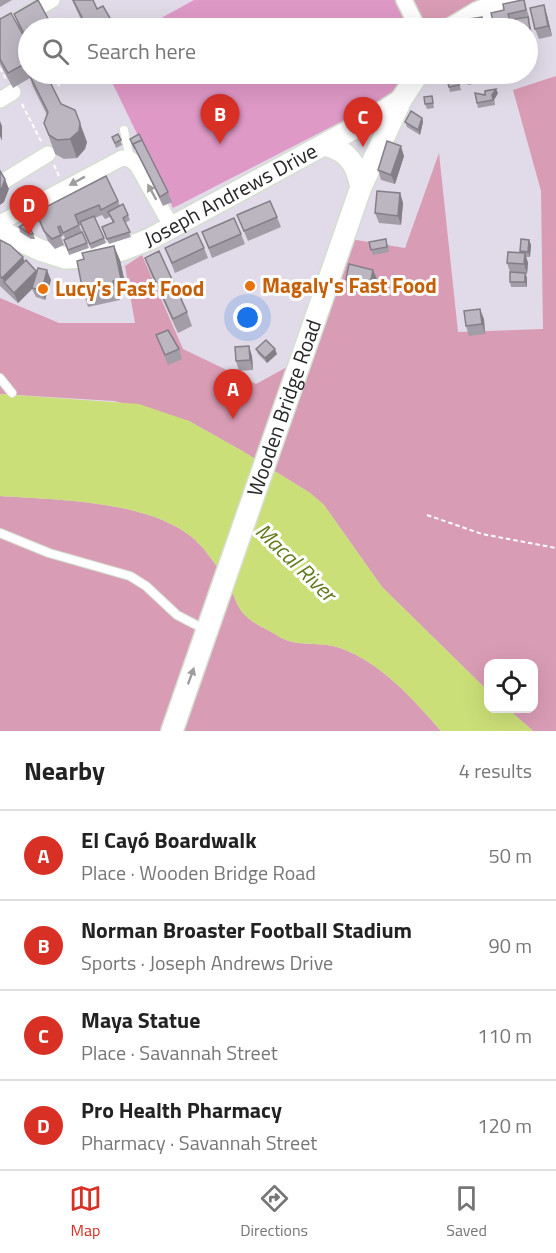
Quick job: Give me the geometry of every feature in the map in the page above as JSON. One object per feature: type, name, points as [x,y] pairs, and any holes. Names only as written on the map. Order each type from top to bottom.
[{"type":"main road","points":[[469,18],[507,0]]},
{"type":"main road","name":"Joseph Andrews Drive","points":[[0,231],[52,255],[65,258],[91,257],[135,246],[325,145],[401,100],[411,84]]},
{"type":"main road","name":"Wooden Bridge Road","points":[[172,731],[266,452],[361,187],[401,100]]},
{"type":"main road","points":[[325,145],[344,152],[351,158],[361,187]]},
{"type":"street","points":[[21,18],[52,0]]},
{"type":"street","points":[[404,0],[413,18]]},
{"type":"street","points":[[0,30],[18,20]]},
{"type":"street","points":[[4,181],[48,154]]},
{"type":"street","points":[[0,223],[122,158],[130,159],[137,165],[172,227]]},
{"type":"lane","points":[[124,130],[130,159]]},
{"type":"lane","points":[[0,378],[12,393]]},
{"type":"lane","points":[[0,533],[49,554],[130,576],[147,586],[177,615],[207,630]]},
{"type":"path","points":[[0,68],[7,96],[48,154],[61,179]]},
{"type":"path","points":[[427,514],[482,534],[556,548]]},
{"type":"shaded area","points":[[194,0],[394,0],[403,18],[161,18]]},
{"type":"shaded area","points":[[394,0],[486,0],[452,18],[403,18]]},
{"type":"shaded area","points":[[556,76],[556,731],[533,731],[513,713],[538,713],[538,659],[484,659],[484,687],[382,587],[324,505],[310,493],[244,452],[189,421],[114,401],[0,394],[0,298],[59,323],[135,323],[125,266],[142,255],[183,349],[256,384],[287,367],[332,236],[405,248],[439,153],[458,332],[543,329],[541,191],[513,90],[538,84],[538,82]]},
{"type":"shaded area","points":[[113,84],[400,84],[395,94],[173,208]]},
{"type":"shaded area","points":[[0,496],[108,506],[163,520],[185,532],[203,548],[226,581],[241,610],[251,620],[285,640],[340,648],[370,663],[396,683],[441,731],[0,731]]},
{"type":"water","name":"Macal River","points":[[0,394],[139,404],[189,421],[310,493],[324,505],[382,587],[484,687],[484,713],[513,713],[533,731],[441,731],[396,683],[370,663],[340,648],[285,640],[251,620],[241,610],[223,576],[203,548],[185,532],[163,520],[108,505],[0,496]]},
{"type":"building","points":[[38,0],[48,18],[18,18],[18,22],[14,14]]},
{"type":"building","points":[[73,0],[93,0],[97,9],[103,6],[110,18],[82,18]]},
{"type":"building","points":[[524,0],[526,10],[508,14],[509,18],[492,18],[491,13],[504,10],[503,4]]},
{"type":"building","points":[[544,5],[548,26],[538,28],[538,18],[532,18],[530,8]]},
{"type":"building","points":[[11,13],[18,26],[18,68],[8,73],[0,59],[0,19]]},
{"type":"building","points":[[34,84],[51,84],[61,104],[75,110],[80,123],[79,131],[70,139],[57,140],[49,135],[44,123],[48,112]]},
{"type":"building","points":[[496,89],[492,95],[493,100],[477,103],[475,93],[485,95],[485,91]]},
{"type":"building","points":[[432,96],[433,103],[425,104],[424,97]]},
{"type":"building","points":[[411,111],[422,118],[418,130],[405,122]]},
{"type":"building","points":[[118,134],[121,140],[115,143],[112,137]]},
{"type":"building","points":[[139,134],[142,140],[133,144],[135,149],[130,139]]},
{"type":"building","points":[[142,140],[168,192],[160,197],[133,144]]},
{"type":"building","points":[[387,141],[401,146],[391,175],[378,170]]},
{"type":"building","points":[[0,171],[5,179],[0,193]]},
{"type":"building","points":[[106,176],[118,201],[101,210],[99,205],[75,215],[79,225],[63,233],[60,226],[58,227],[61,235],[52,239],[44,231],[36,212]]},
{"type":"building","points":[[377,191],[400,193],[398,216],[375,213]]},
{"type":"building","points":[[270,201],[277,217],[244,231],[237,215]]},
{"type":"building","points":[[123,204],[128,215],[123,218],[130,232],[107,239],[102,227],[114,222],[108,212]]},
{"type":"building","points":[[94,216],[104,238],[90,244],[80,222]]},
{"type":"building","points":[[234,218],[241,234],[209,248],[202,232]]},
{"type":"building","points":[[27,222],[33,234],[19,227]]},
{"type":"building","points":[[82,232],[87,243],[68,250],[64,240]]},
{"type":"building","points":[[197,233],[204,248],[172,263],[165,248]]},
{"type":"building","points":[[386,239],[387,247],[371,250],[369,242]]},
{"type":"building","points":[[521,239],[529,240],[528,252],[520,251]]},
{"type":"building","points":[[0,240],[10,245],[23,257],[2,278],[0,276]]},
{"type":"building","points":[[114,246],[121,279],[113,281],[114,286],[83,292],[77,261],[84,259],[82,253]]},
{"type":"building","points":[[159,251],[187,312],[173,319],[145,258]]},
{"type":"building","points":[[508,252],[525,253],[524,264],[507,263]]},
{"type":"building","points":[[26,260],[36,271],[14,293],[4,282]]},
{"type":"building","points":[[349,264],[373,270],[370,284],[346,279]]},
{"type":"building","points":[[38,268],[47,270],[42,290],[32,288]]},
{"type":"building","points":[[510,272],[525,273],[525,282],[510,282]]},
{"type":"building","points":[[480,309],[482,324],[466,326],[464,311]]},
{"type":"building","points":[[168,330],[179,349],[165,355],[156,335]]},
{"type":"building","points":[[266,340],[275,349],[265,358],[256,349]]},
{"type":"building","points":[[249,346],[250,360],[236,361],[235,347]]},
{"type":"place","name":"Norman Broaster Football Stadium","points":[[220,144]]},
{"type":"place","name":"Maya Statue","points":[[363,147]]},
{"type":"place","name":"Pro Health Pharmacy","points":[[29,235]]},
{"type":"place","name":"Magaly's Fast Food","points":[[250,286]]},
{"type":"place","name":"Lucy's Fast Food","points":[[43,289]]},
{"type":"place","name":"El Cayó Boardwalk","points":[[233,419]]}]
